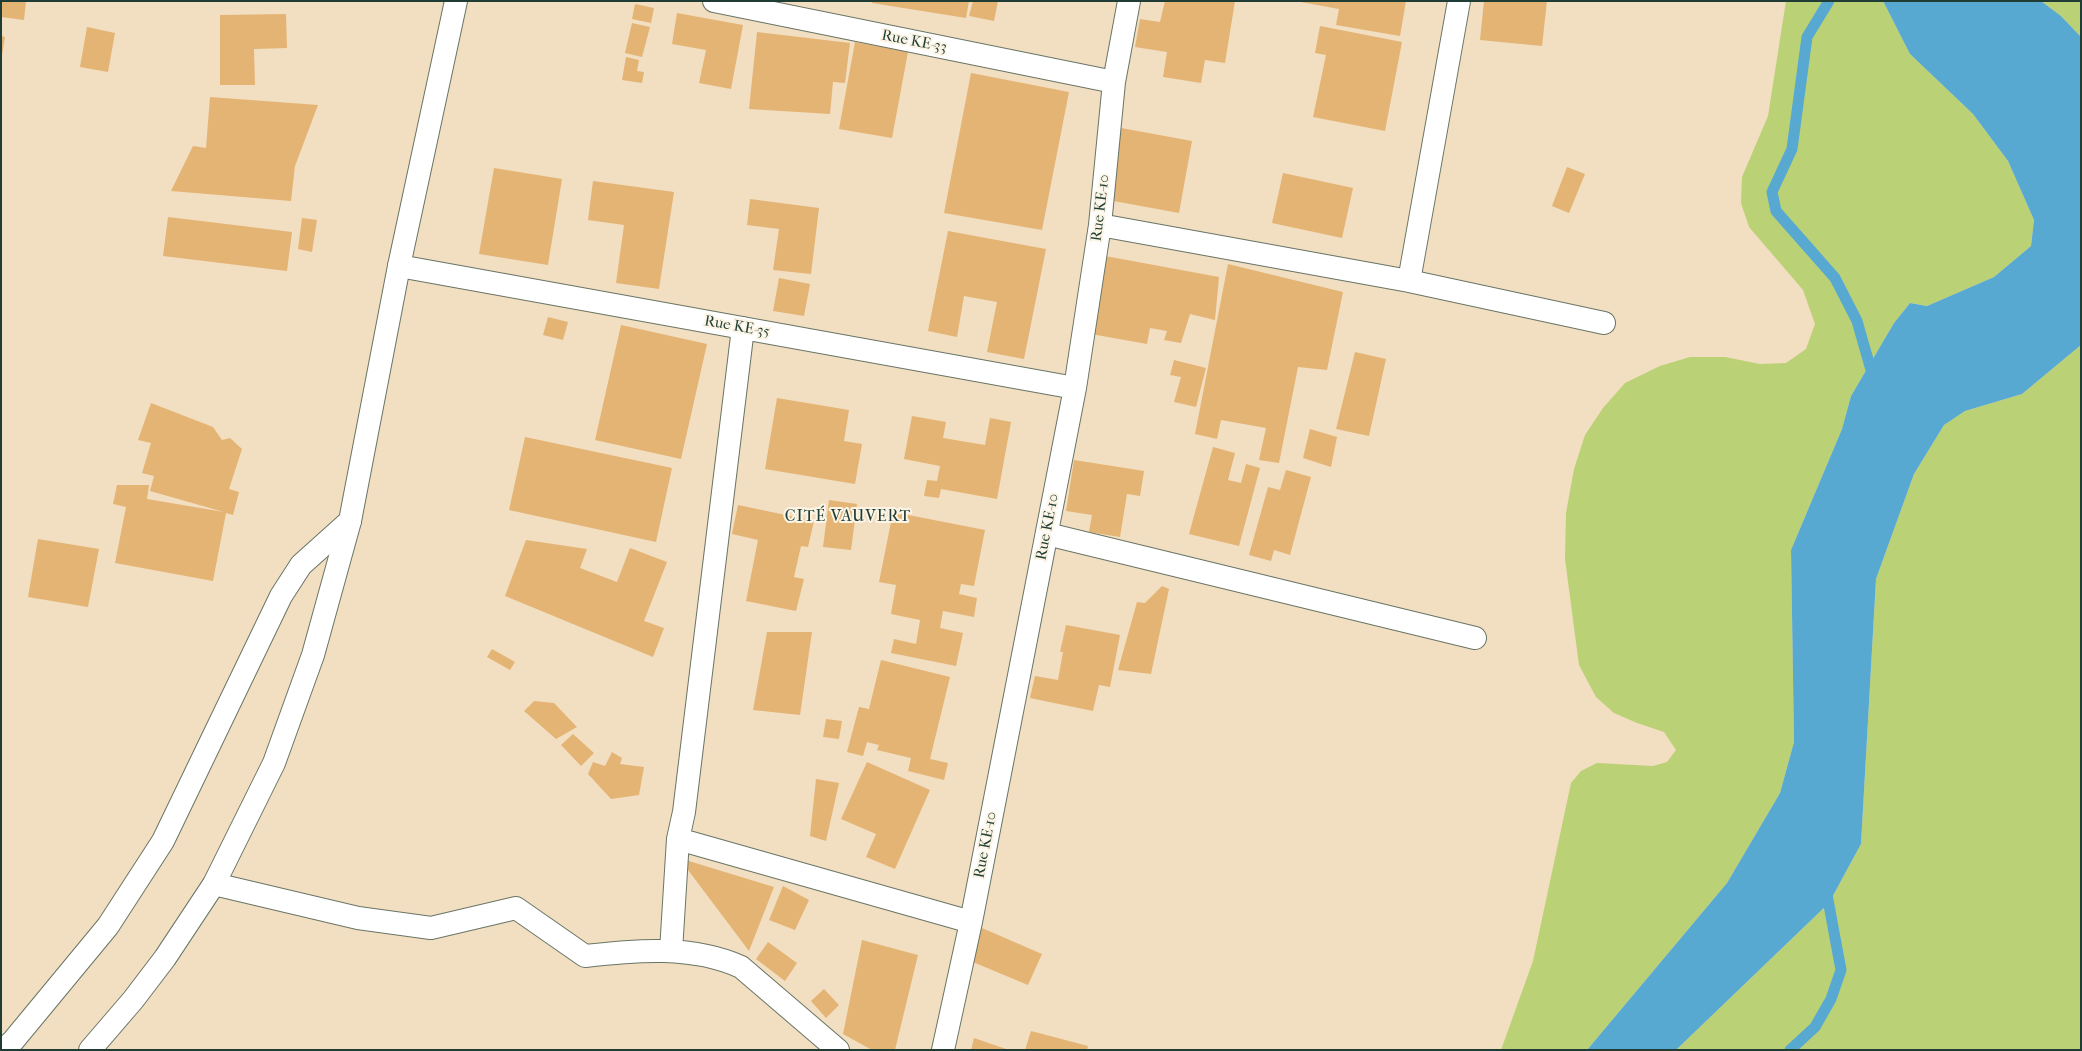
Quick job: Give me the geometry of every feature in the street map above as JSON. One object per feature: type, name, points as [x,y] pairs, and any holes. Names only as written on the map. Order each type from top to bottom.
[{"type":"main road","points":[[90,1050],[133,1000],[165,958],[214,884],[274,763],[313,656],[350,521],[399,266],[456,1]]},
{"type":"main road","name":"Rue KE-33","points":[[714,1],[1114,82]]},
{"type":"main road","name":"Rue KE-10","points":[[943,1050],[971,922],[1075,388],[1100,225],[1114,82],[1129,1]]},
{"type":"main road","points":[[1409,281],[1459,1]]},
{"type":"main road","points":[[1100,225],[1409,281],[1604,324]]},
{"type":"main road","name":"Rue KE-35","points":[[399,266],[1075,388]]},
{"type":"main road","points":[[671,951],[678,839],[684,812],[743,328]]},
{"type":"main road","points":[[3,1050],[108,926],[163,841],[281,596],[301,565],[350,521]]},
{"type":"main road","points":[[1046,534],[1475,638]]},
{"type":"main road","points":[[678,839],[971,922]]},
{"type":"main road","points":[[214,884],[358,918],[430,928],[516,908],[585,956],[621,951],[671,951],[723,958],[741,967],[838,1050]]},
{"type":"green space","points":[[1786,1],[1883,1],[1910,54],[1973,114],[2008,161],[2034,220],[2031,246],[1994,277],[1927,306],[1910,303],[1894,323],[1851,396],[1842,429],[1791,550],[1794,742],[1780,793],[1727,883],[1587,1050],[1501,1050],[1533,961],[1571,783],[1581,771],[1597,763],[1653,766],[1667,762],[1676,750],[1664,732],[1614,713],[1596,697],[1579,665],[1565,559],[1566,513],[1574,469],[1585,435],[1603,408],[1625,383],[1660,366],[1690,357],[1725,357],[1760,364],[1786,363],[1806,349],[1815,324],[1803,290],[1749,227],[1741,203],[1742,177],[1768,116]]},
{"type":"green space","points":[[2041,1],[2081,1],[2081,37],[2061,16]]},
{"type":"green space","points":[[2081,345],[2081,1050],[1676,1050],[1829,903],[1861,844],[1876,579],[1914,474],[1944,425],[1965,411],[2022,394]]},
{"type":"water","points":[[1883,1],[2041,1],[2061,16],[2081,37],[2081,345],[2022,394],[1965,411],[1944,425],[1914,474],[1876,579],[1861,844],[1829,903],[1676,1050],[1587,1050],[1727,883],[1780,793],[1794,742],[1791,550],[1842,429],[1851,396],[1894,323],[1910,303],[1927,306],[1994,277],[2031,246],[2034,220],[2008,161],[1973,114],[1910,54]]},
{"type":"building","points":[[1,1],[26,1],[24,20],[1,17]]},
{"type":"building","points":[[873,1],[969,1],[966,18],[872,3]]},
{"type":"building","points":[[973,1],[998,1],[994,21],[969,16]]},
{"type":"building","points":[[1165,1],[1235,1],[1225,63],[1205,60],[1201,83],[1163,77],[1167,52],[1135,47],[1140,19],[1160,22]]},
{"type":"building","points":[[1295,1],[1406,1],[1400,36],[1336,25],[1339,9]]},
{"type":"building","points":[[1484,1],[1547,1],[1542,46],[1480,40]]},
{"type":"building","points":[[635,4],[654,8],[651,23],[632,19]]},
{"type":"building","points":[[677,13],[743,25],[731,89],[699,83],[706,50],[672,44]]},
{"type":"building","points":[[286,14],[287,48],[254,49],[255,85],[220,85],[220,15]]},
{"type":"building","points":[[632,23],[650,27],[642,57],[625,53]]},
{"type":"building","points":[[1320,26],[1402,42],[1385,131],[1313,117],[1326,55],[1315,53]]},
{"type":"building","points":[[87,27],[115,33],[108,72],[80,67]]},
{"type":"building","points":[[757,32],[850,43],[845,83],[833,82],[830,114],[749,109]]},
{"type":"building","points":[[1,36],[5,37],[2,55],[1,55]]},
{"type":"building","points":[[855,42],[908,52],[892,138],[839,129]]},
{"type":"building","points":[[626,57],[639,60],[637,71],[644,72],[642,83],[622,80]]},
{"type":"building","points":[[971,73],[1069,92],[1042,230],[944,213]]},
{"type":"building","points":[[210,97],[318,105],[295,166],[291,201],[171,191],[193,146],[206,148]]},
{"type":"building","points":[[1121,128],[1192,141],[1179,213],[1108,200]]},
{"type":"building","points":[[1567,167],[1585,174],[1569,213],[1552,206]]},
{"type":"building","points":[[494,168],[562,179],[548,265],[479,254]]},
{"type":"building","points":[[1283,173],[1353,188],[1342,238],[1272,223]]},
{"type":"building","points":[[593,181],[674,192],[659,289],[616,283],[624,225],[588,220]]},
{"type":"building","points":[[750,199],[819,208],[811,274],[773,270],[779,229],[747,225]]},
{"type":"building","points":[[168,217],[292,232],[287,271],[163,256]]},
{"type":"building","points":[[302,218],[317,220],[312,252],[298,249]]},
{"type":"building","points":[[948,231],[1046,249],[1024,359],[987,352],[997,302],[964,296],[957,337],[928,331]]},
{"type":"building","points":[[1105,256],[1219,277],[1215,320],[1190,314],[1181,343],[1164,340],[1167,331],[1150,328],[1147,344],[1091,334]]},
{"type":"building","points":[[1228,264],[1343,292],[1327,370],[1298,367],[1279,463],[1259,460],[1266,428],[1221,420],[1217,439],[1195,434]]},
{"type":"building","points":[[779,278],[810,284],[804,316],[773,311]]},
{"type":"building","points":[[548,317],[568,322],[563,340],[543,335]]},
{"type":"building","points":[[621,325],[707,344],[681,459],[595,440]]},
{"type":"building","points":[[1355,352],[1386,359],[1369,436],[1336,429]]},
{"type":"building","points":[[1174,360],[1206,368],[1196,407],[1174,402],[1181,377],[1170,375]]},
{"type":"building","points":[[777,398],[849,410],[844,441],[862,444],[855,484],[765,469]]},
{"type":"building","points":[[151,403],[213,427],[222,440],[230,438],[242,449],[229,489],[239,492],[233,515],[226,513],[213,581],[115,563],[126,507],[113,504],[117,485],[149,485],[147,499],[224,512],[150,491],[154,476],[142,473],[151,443],[138,440]]},
{"type":"building","points":[[912,416],[946,422],[943,438],[985,445],[990,418],[1011,422],[997,499],[941,489],[939,498],[924,496],[927,480],[937,481],[940,466],[904,459]]},
{"type":"building","points":[[1310,429],[1337,437],[1331,467],[1303,458]]},
{"type":"building","points":[[525,437],[672,468],[656,542],[509,510]]},
{"type":"building","points":[[1213,447],[1235,453],[1228,480],[1241,483],[1246,464],[1260,468],[1239,546],[1189,534]]},
{"type":"building","points":[[1074,460],[1144,471],[1140,496],[1127,494],[1120,537],[1089,532],[1092,515],[1066,511]]},
{"type":"building","points":[[1286,470],[1311,477],[1290,555],[1274,550],[1271,561],[1249,555],[1268,487],[1280,490]]},
{"type":"building","points":[[829,500],[857,504],[851,550],[823,547]]},
{"type":"building","points":[[738,505],[814,521],[808,547],[801,546],[794,577],[804,579],[796,611],[746,601],[758,540],[732,534]]},
{"type":"building","points":[[893,512],[985,530],[974,586],[961,584],[959,594],[977,598],[974,617],[943,611],[940,628],[963,633],[956,666],[891,653],[894,639],[916,644],[920,620],[891,614],[896,585],[879,582]]},
{"type":"building","points":[[38,539],[99,549],[88,607],[28,597]]},
{"type":"building","points":[[526,540],[587,549],[580,568],[617,582],[630,548],[667,562],[644,621],[664,628],[653,657],[505,596]]},
{"type":"building","points":[[1162,586],[1169,589],[1151,674],[1118,670],[1137,602],[1145,603]]},
{"type":"building","points":[[1066,625],[1120,635],[1110,687],[1099,685],[1093,711],[1030,698],[1035,676],[1058,680],[1063,652],[1060,652]]},
{"type":"building","points":[[767,632],[812,632],[800,715],[753,710]]},
{"type":"building","points":[[492,649],[515,662],[510,670],[487,657]]},
{"type":"building","points":[[881,660],[950,677],[930,759],[948,763],[944,780],[908,771],[911,758],[877,750],[879,745],[867,742],[863,756],[847,752],[859,707],[869,709]]},
{"type":"building","points":[[534,701],[554,703],[577,727],[556,739],[524,711]]},
{"type":"building","points":[[826,719],[842,721],[839,739],[823,737]]},
{"type":"building","points":[[573,734],[594,753],[581,766],[561,745]]},
{"type":"building","points":[[612,752],[622,758],[620,764],[644,767],[639,795],[611,799],[588,774],[593,762],[605,766]]},
{"type":"building","points":[[867,762],[930,790],[895,869],[866,857],[876,834],[841,819]]},
{"type":"building","points":[[816,779],[839,783],[826,841],[810,836]]},
{"type":"building","points":[[679,858],[774,887],[749,951]]},
{"type":"building","points":[[783,886],[809,900],[795,930],[769,920]]},
{"type":"building","points":[[982,928],[1042,954],[1028,985],[968,960]]},
{"type":"building","points":[[862,940],[918,955],[895,1050],[872,1050],[843,1034]]},
{"type":"building","points":[[768,942],[797,963],[785,981],[756,959]]},
{"type":"building","points":[[824,989],[839,1005],[826,1018],[811,1001]]},
{"type":"building","points":[[1031,1031],[1088,1046],[1087,1050],[1025,1050]]},
{"type":"building","points":[[974,1038],[1009,1050],[971,1050]]},
{"type":"waterway","points":[[1829,1],[1807,37],[1792,149],[1772,192],[1776,211],[1835,278],[1857,321],[1873,377]]},
{"type":"waterway","points":[[1790,1050],[1815,1027],[1831,999],[1841,970],[1826,889]]},
{"type":"district","name":"CITÉ VAUVERT","points":[[848,517]]}]
